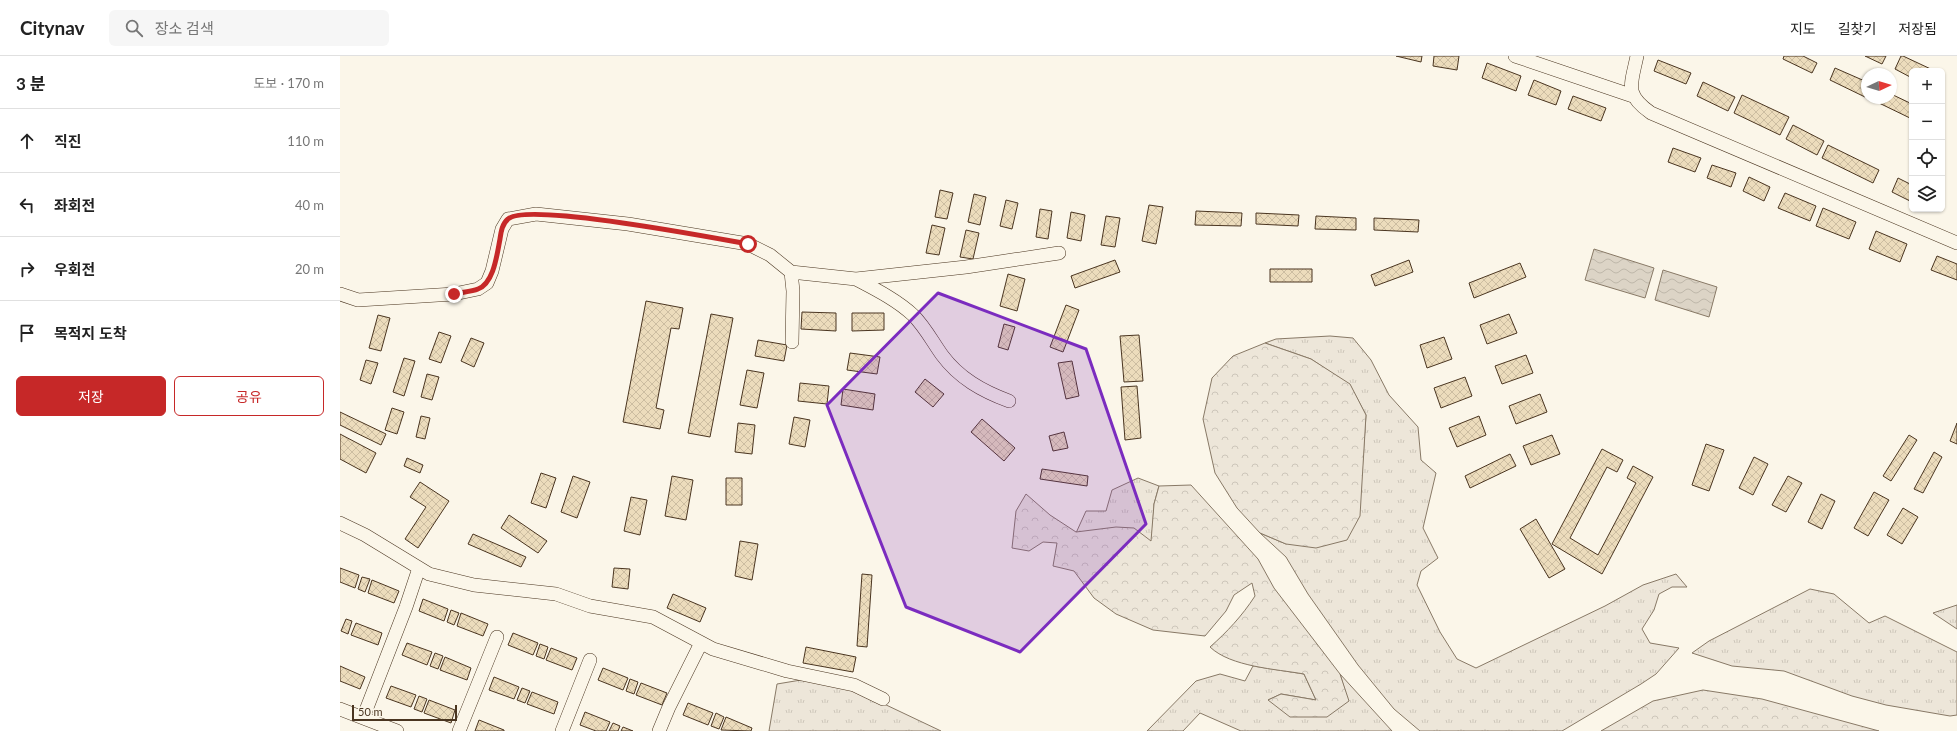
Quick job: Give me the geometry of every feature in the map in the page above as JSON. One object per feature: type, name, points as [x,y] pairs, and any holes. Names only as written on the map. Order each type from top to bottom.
[{"type":"street","points":[[1515,56],[1632,96],[1639,104],[1668,122],[1957,243]]},
{"type":"street","points":[[1632,96],[1631,86],[1637,56]]},
{"type":"street","points":[[340,294],[358,300],[454,294],[478,289],[487,283],[492,271],[502,229],[508,219],[536,214],[628,224],[748,244],[770,255],[791,272],[856,278],[966,267],[1059,253]]},
{"type":"street","points":[[791,272],[793,291],[792,342]]},
{"type":"street","points":[[856,278],[912,314],[927,331],[941,354],[960,375],[976,386],[1009,401]]},
{"type":"street","points":[[340,523],[365,535],[429,574],[474,585],[556,594],[590,606],[654,617],[712,649],[787,671],[854,684],[883,699]]},
{"type":"street","points":[[363,718],[406,607],[419,568]]},
{"type":"street","points":[[459,731],[497,637]]},
{"type":"street","points":[[660,731],[669,707],[701,643]]},
{"type":"street","points":[[562,731],[590,660]]},
{"type":"street","points":[[340,709],[397,731]]},
{"type":"highlighted area","points":[[938,293],[1086,349],[1146,524],[1020,652],[906,607],[827,405]]},
{"type":"green space","points":[[1330,336],[1353,338],[1371,360],[1389,395],[1418,427],[1421,460],[1436,473],[1423,528],[1438,558],[1421,571],[1417,585],[1440,632],[1457,659],[1476,668],[1605,606],[1643,585],[1676,574],[1687,587],[1672,587],[1659,594],[1654,610],[1642,629],[1650,643],[1679,648],[1656,674],[1562,731],[1420,731],[1394,709],[1358,665],[1308,594],[1286,557],[1260,533],[1286,544],[1359,516],[1366,415],[1350,385],[1311,359],[1265,343],[1276,339]]},
{"type":"green space","points":[[1265,343],[1311,359],[1350,384],[1366,415],[1360,516],[1347,540],[1316,548],[1286,544],[1260,533],[1237,508],[1215,473],[1203,419],[1212,378],[1233,356]]},
{"type":"green space","points":[[1138,478],[1159,486],[1154,504],[1152,542],[1076,533],[1086,511],[1106,511],[1112,490]]},
{"type":"green space","points":[[1191,485],[1258,559],[1274,588],[1340,674],[1349,701],[1327,717],[1290,717],[1268,700],[1281,694],[1316,700],[1304,674],[1267,669],[1242,663],[1219,654],[1210,647],[1234,623],[1255,596],[1252,583],[1234,595],[1226,611],[1205,636],[1153,630],[1116,614],[1094,598],[1074,571],[1053,566],[1057,543],[1043,542],[1029,551],[1012,548],[1016,511],[1026,494],[1050,515],[1076,532],[1116,527],[1134,528],[1151,541],[1154,504],[1159,486]]},
{"type":"green space","points":[[1810,589],[1834,594],[1869,623],[1885,616],[1957,652],[1957,715],[1950,716],[1886,705],[1852,696],[1784,671],[1732,666],[1692,653],[1709,641]]},
{"type":"green space","points":[[1957,605],[1957,629],[1933,613]]},
{"type":"green space","points":[[1253,666],[1304,674],[1316,700],[1281,694],[1268,700],[1348,701],[1340,674],[1392,731],[1241,731],[1200,713],[1183,731],[1147,731],[1196,681],[1220,674],[1245,681]]},
{"type":"green space","points":[[801,680],[840,686],[882,703],[941,731],[769,731],[777,684]]},
{"type":"green space","points":[[1703,690],[1762,699],[1879,731],[1601,731],[1653,701]]},
{"type":"water","points":[[1594,249],[1654,268],[1645,298],[1585,280]]},
{"type":"water","points":[[1663,270],[1717,287],[1709,317],[1655,300]]},
{"type":"building","points":[[1396,56],[1422,56],[1421,62]]},
{"type":"building","points":[[1434,56],[1459,56],[1457,70],[1433,66]]},
{"type":"building","points":[[1784,56],[1803,56],[1817,63],[1812,73],[1783,59]]},
{"type":"building","points":[[1865,56],[1886,56],[1882,64]]},
{"type":"building","points":[[1901,56],[1903,56],[1929,68],[1909,68],[1909,76],[1895,68]]},
{"type":"building","points":[[1658,60],[1691,73],[1686,84],[1654,71]]},
{"type":"building","points":[[1487,63],[1521,76],[1516,91],[1482,78]]},
{"type":"building","points":[[1835,68],[1861,79],[1861,95],[1830,80]]},
{"type":"building","points":[[1534,80],[1561,91],[1556,105],[1528,95]]},
{"type":"building","points":[[1703,82],[1735,97],[1728,111],[1697,96]]},
{"type":"building","points":[[1742,95],[1789,117],[1780,135],[1734,113]]},
{"type":"building","points":[[1573,96],[1606,108],[1601,121],[1568,109]]},
{"type":"building","points":[[1897,97],[1909,103],[1909,118],[1881,104],[1897,104]]},
{"type":"building","points":[[1793,125],[1824,141],[1817,155],[1786,139]]},
{"type":"building","points":[[1828,145],[1879,170],[1873,183],[1822,158]]},
{"type":"building","points":[[1673,148],[1701,158],[1695,172],[1668,162]]},
{"type":"building","points":[[1712,165],[1736,173],[1731,187],[1707,178]]},
{"type":"building","points":[[1749,177],[1770,187],[1764,201],[1743,191]]},
{"type":"building","points":[[1898,178],[1909,184],[1909,200],[1892,192]]},
{"type":"building","points":[[940,190],[953,193],[947,219],[935,217]]},
{"type":"building","points":[[1785,193],[1816,206],[1810,221],[1778,208]]},
{"type":"building","points":[[974,194],[986,197],[980,225],[968,222]]},
{"type":"building","points":[[1006,200],[1018,203],[1012,229],[1000,226]]},
{"type":"building","points":[[1149,205],[1163,207],[1156,244],[1142,241]]},
{"type":"building","points":[[1823,208],[1856,222],[1849,239],[1816,226]]},
{"type":"building","points":[[1040,209],[1052,211],[1048,239],[1036,237]]},
{"type":"building","points":[[1196,211],[1242,213],[1241,226],[1195,225]]},
{"type":"building","points":[[1071,212],[1085,215],[1081,241],[1067,238]]},
{"type":"building","points":[[1256,213],[1299,215],[1298,226],[1256,224]]},
{"type":"building","points":[[1106,216],[1120,218],[1115,247],[1101,245]]},
{"type":"building","points":[[1316,216],[1356,218],[1356,230],[1315,229]]},
{"type":"building","points":[[1374,218],[1419,220],[1418,232],[1374,230]]},
{"type":"building","points":[[932,225],[945,228],[939,255],[926,253]]},
{"type":"building","points":[[966,230],[979,233],[973,259],[960,257]]},
{"type":"building","points":[[1876,231],[1907,244],[1900,262],[1869,249]]},
{"type":"building","points":[[1937,256],[1957,264],[1957,280],[1931,270]]},
{"type":"building","points":[[1115,260],[1120,272],[1075,288],[1071,276]]},
{"type":"building","points":[[1409,260],[1413,272],[1375,286],[1371,275]]},
{"type":"building","points":[[1520,263],[1526,277],[1474,298],[1469,283]]},
{"type":"building","points":[[1270,269],[1312,269],[1312,282],[1270,282]]},
{"type":"building","points":[[1008,274],[1025,279],[1017,311],[1000,306]]},
{"type":"building","points":[[646,301],[683,308],[679,329],[671,328],[656,408],[664,410],[660,429],[623,422]]},
{"type":"building","points":[[1066,305],[1079,310],[1063,352],[1050,347]]},
{"type":"building","points":[[802,312],[836,313],[836,331],[801,329]]},
{"type":"building","points":[[852,313],[884,313],[884,330],[852,331]]},
{"type":"building","points":[[711,314],[733,318],[710,437],[688,433]]},
{"type":"building","points":[[1509,314],[1517,333],[1487,344],[1480,325]]},
{"type":"building","points":[[378,315],[390,318],[381,351],[369,348]]},
{"type":"building","points":[[1004,324],[1015,327],[1008,350],[998,347]]},
{"type":"building","points":[[439,332],[451,336],[441,363],[429,359]]},
{"type":"building","points":[[1139,335],[1143,381],[1124,382],[1120,336]]},
{"type":"building","points":[[1444,337],[1452,359],[1427,368],[1420,345]]},
{"type":"building","points":[[471,338],[484,343],[474,367],[461,361]]},
{"type":"building","points":[[758,340],[787,345],[784,361],[755,356]]},
{"type":"building","points":[[850,353],[880,357],[877,374],[847,370]]},
{"type":"building","points":[[1526,355],[1533,373],[1502,384],[1495,366]]},
{"type":"building","points":[[404,358],[415,361],[404,396],[393,392]]},
{"type":"building","points":[[366,360],[378,363],[371,384],[360,380]]},
{"type":"building","points":[[1072,361],[1079,396],[1066,399],[1058,363]]},
{"type":"building","points":[[747,370],[764,373],[757,408],[740,405]]},
{"type":"building","points":[[427,374],[439,377],[432,400],[421,397]]},
{"type":"building","points":[[1465,377],[1472,396],[1441,408],[1434,388]]},
{"type":"building","points":[[925,379],[944,394],[933,407],[915,392]]},
{"type":"building","points":[[800,383],[829,386],[827,404],[798,401]]},
{"type":"building","points":[[1137,386],[1141,438],[1125,440],[1121,387]]},
{"type":"building","points":[[843,389],[875,394],[873,410],[841,405]]},
{"type":"building","points":[[1540,394],[1547,412],[1516,424],[1509,406]]},
{"type":"building","points":[[392,408],[404,412],[397,434],[385,430]]},
{"type":"building","points":[[340,412],[386,434],[381,445],[340,425]]},
{"type":"building","points":[[421,416],[430,418],[425,439],[416,437]]},
{"type":"building","points":[[1479,416],[1486,435],[1457,447],[1449,428]]},
{"type":"building","points":[[794,417],[810,420],[805,447],[789,444]]},
{"type":"building","points":[[982,419],[1015,448],[1004,461],[971,432]]},
{"type":"building","points":[[738,423],[755,425],[752,454],[735,452]]},
{"type":"building","points":[[1957,423],[1957,444],[1950,441]]},
{"type":"building","points":[[1064,432],[1068,448],[1053,451],[1049,436]]},
{"type":"building","points":[[340,434],[376,453],[366,473],[340,459]]},
{"type":"building","points":[[1552,435],[1560,454],[1531,465],[1523,446]]},
{"type":"building","points":[[1909,435],[1917,440],[1891,481],[1883,476]]},
{"type":"building","points":[[1706,444],[1724,450],[1709,491],[1692,485]]},
{"type":"building","points":[[1602,449],[1623,460],[1617,472],[1607,467],[1570,538],[1598,555],[1636,483],[1627,478],[1633,466],[1653,477],[1602,574],[1552,544]]},
{"type":"building","points":[[1934,452],[1942,457],[1923,493],[1914,489]]},
{"type":"building","points":[[1510,454],[1516,466],[1470,488],[1465,476]]},
{"type":"building","points":[[1754,457],[1768,464],[1753,495],[1739,488]]},
{"type":"building","points":[[407,458],[423,465],[420,473],[404,466]]},
{"type":"building","points":[[1042,469],[1088,476],[1087,486],[1040,479]]},
{"type":"building","points":[[541,473],[556,478],[546,508],[531,503]]},
{"type":"building","points":[[573,476],[590,482],[577,518],[561,512]]},
{"type":"building","points":[[672,476],[693,480],[686,520],[665,516]]},
{"type":"building","points":[[1788,476],[1802,483],[1786,512],[1772,505]]},
{"type":"building","points":[[726,478],[742,478],[742,505],[726,505]]},
{"type":"building","points":[[420,482],[449,501],[418,548],[405,539],[426,507],[410,497]]},
{"type":"building","points":[[1874,492],[1889,500],[1868,536],[1854,528]]},
{"type":"building","points":[[1821,494],[1835,501],[1822,529],[1808,522]]},
{"type":"building","points":[[631,497],[647,500],[640,535],[624,531]]},
{"type":"building","points":[[1903,508],[1918,517],[1902,544],[1887,535]]},
{"type":"building","points":[[509,515],[547,541],[538,553],[501,528]]},
{"type":"building","points":[[1536,519],[1565,569],[1549,578],[1520,529]]},
{"type":"building","points":[[473,534],[526,557],[521,567],[468,544]]},
{"type":"building","points":[[740,541],[758,544],[752,580],[735,576]]},
{"type":"building","points":[[340,568],[359,575],[355,588],[340,582]]},
{"type":"building","points":[[614,568],[630,569],[628,589],[612,587]]},
{"type":"building","points":[[862,574],[872,575],[867,647],[857,646]]},
{"type":"building","points":[[362,577],[370,579],[365,592],[358,589]]},
{"type":"building","points":[[372,580],[399,591],[394,603],[368,593]]},
{"type":"building","points":[[673,594],[706,608],[700,622],[667,608]]},
{"type":"building","points":[[423,599],[448,609],[444,621],[419,611]]},
{"type":"building","points":[[451,610],[459,613],[454,625],[447,622]]},
{"type":"building","points":[[461,613],[488,624],[483,636],[457,626]]},
{"type":"building","points":[[346,619],[352,621],[348,634],[341,631]]},
{"type":"building","points":[[356,623],[382,633],[378,645],[351,635]]},
{"type":"building","points":[[513,633],[538,643],[533,655],[508,645]]},
{"type":"building","points":[[407,643],[432,652],[427,665],[402,655]]},
{"type":"building","points":[[540,644],[548,647],[544,659],[536,656]]},
{"type":"building","points":[[806,647],[856,657],[853,672],[803,663]]},
{"type":"building","points":[[551,648],[577,658],[572,670],[546,660]]},
{"type":"building","points":[[435,653],[443,656],[438,669],[430,666]]},
{"type":"building","points":[[445,657],[471,668],[467,680],[440,670]]},
{"type":"building","points":[[340,666],[365,677],[360,689],[340,681]]},
{"type":"building","points":[[603,668],[628,678],[623,690],[598,680]]},
{"type":"building","points":[[494,677],[519,687],[514,699],[489,690]]},
{"type":"building","points":[[630,679],[638,682],[634,694],[626,691]]},
{"type":"building","points":[[641,683],[667,693],[662,705],[636,695]]},
{"type":"building","points":[[391,686],[416,695],[411,707],[386,698]]},
{"type":"building","points":[[522,688],[530,691],[525,703],[517,700]]},
{"type":"building","points":[[532,692],[558,702],[554,714],[527,704]]},
{"type":"building","points":[[419,696],[427,699],[422,712],[414,709]]},
{"type":"building","points":[[429,700],[455,710],[451,723],[424,713]]},
{"type":"building","points":[[688,703],[713,713],[708,725],[683,715]]},
{"type":"building","points":[[585,712],[610,722],[606,731],[596,731],[580,725]]},
{"type":"building","points":[[716,713],[724,717],[719,729],[711,726]]},
{"type":"building","points":[[726,717],[752,728],[751,731],[721,730]]},
{"type":"building","points":[[479,720],[504,730],[504,731],[475,731]]},
{"type":"building","points":[[613,723],[620,726],[618,731],[609,731]]},
{"type":"building","points":[[623,727],[633,731],[621,731]]},
{"type":"route","points":[[454,294],[478,289],[487,283],[492,271],[502,229],[508,219],[514,216],[536,214],[628,224],[748,244]]}]
